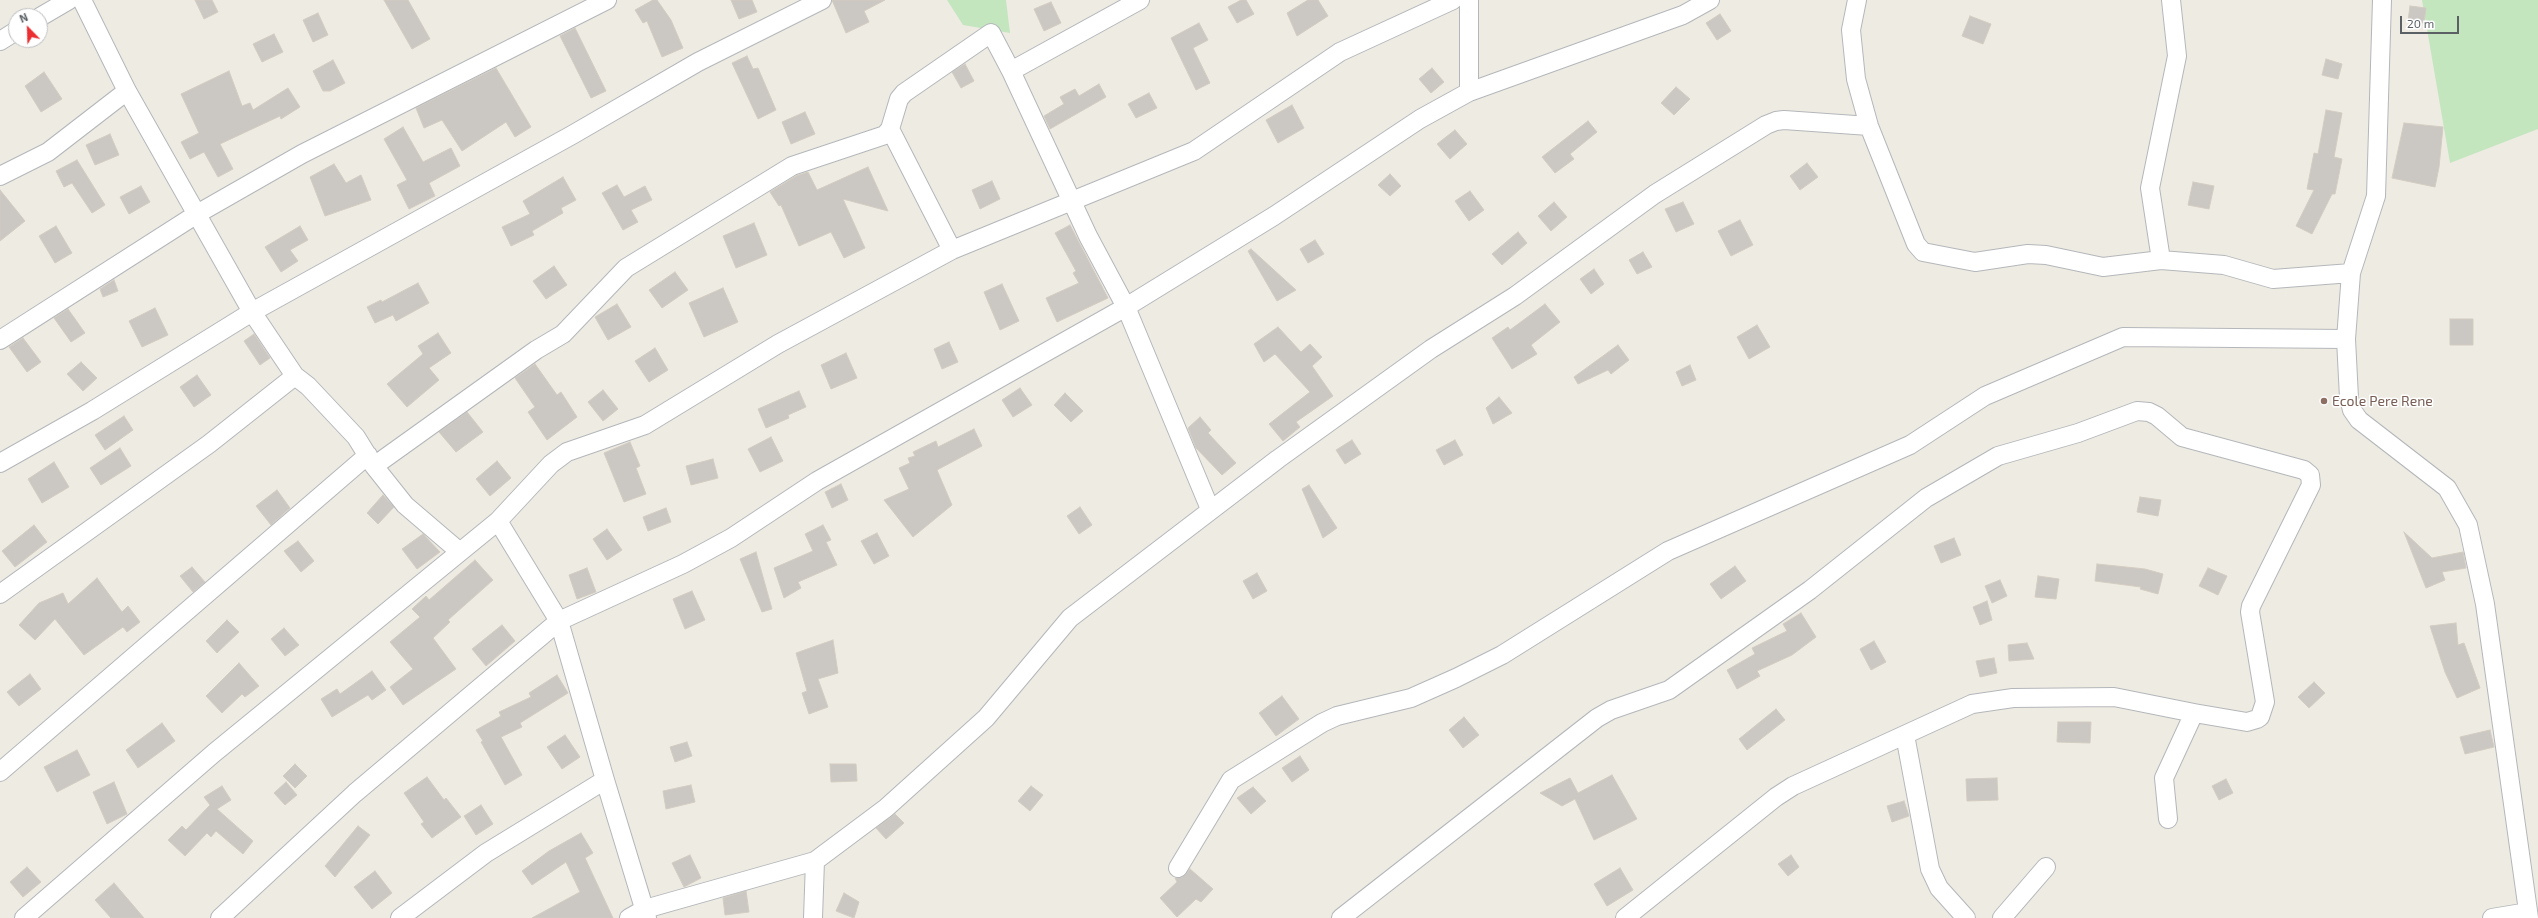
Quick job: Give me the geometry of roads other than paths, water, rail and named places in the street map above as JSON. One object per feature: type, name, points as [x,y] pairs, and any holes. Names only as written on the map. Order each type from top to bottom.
[{"type":"street","points":[[48,12],[69,0]]},
{"type":"street","points":[[82,0],[127,91],[196,214],[252,312],[295,376],[344,423],[405,505],[460,552]]},
{"type":"street","points":[[0,340],[196,214],[302,154],[607,0]]},
{"type":"street","points":[[0,462],[92,411],[252,312],[572,135],[698,62],[822,0]]},
{"type":"street","points":[[1011,71],[1140,0]]},
{"type":"street","points":[[24,918],[214,753],[498,521],[559,456],[645,424],[778,344],[952,250],[1071,200],[1194,151],[1340,52],[1453,0]]},
{"type":"street","points":[[1469,0],[1469,92]]},
{"type":"street","points":[[220,918],[355,793],[559,621],[683,564],[731,538],[817,481],[1126,308],[1274,216],[1420,119],[1469,92],[1683,16],[1710,0]]},
{"type":"street","points":[[1857,0],[1851,30],[1854,66],[1869,126],[1916,244],[1924,252],[1975,262],[2028,254],[2041,254],[2103,267],[2161,260],[2231,266],[2273,279],[2351,273]]},
{"type":"street","points":[[2161,260],[2150,188],[2177,56],[2171,0]]},
{"type":"street","points":[[2382,0],[2376,196],[2351,273],[2346,339],[2349,398],[2352,410],[2359,420],[2446,488],[2468,525],[2486,604],[2528,915],[2492,918]]},
{"type":"street","points":[[0,772],[371,461],[536,350],[563,334],[626,268],[792,166],[885,135],[890,129],[899,99],[904,93],[991,34],[1011,71],[1071,200],[1126,308],[1210,509]]},
{"type":"street","points":[[0,176],[48,152],[127,91]]},
{"type":"street","points":[[629,918],[815,861],[886,808],[986,718],[1066,622],[1210,509],[1431,349],[1515,296],[1654,194],[1766,125],[1784,120],[1869,126]]},
{"type":"street","points":[[890,129],[952,250]]},
{"type":"street","points":[[1178,868],[1231,780],[1322,723],[1337,716],[1411,698],[1456,678],[1502,655],[1668,551],[1910,445],[1985,396],[2122,337],[2346,339]]},
{"type":"street","points":[[0,594],[160,480],[295,376]]},
{"type":"street","points":[[1341,918],[1597,718],[1612,710],[1669,690],[1810,590],[1926,498],[1998,456],[2078,433],[2137,411],[2149,412],[2157,416],[2182,437],[2304,470],[2310,475],[2311,485],[2251,606],[2250,612],[2265,702],[2260,717],[2247,722],[2114,697],[2013,698],[1972,704],[1786,790],[1625,918]]},
{"type":"street","points":[[498,521],[559,621],[604,780],[646,913]]},
{"type":"street","points":[[2168,818],[2164,778],[2194,713]]},
{"type":"street","points":[[1905,735],[1930,869],[1940,888],[1966,918]]},
{"type":"street","points":[[400,918],[486,853],[604,780]]},
{"type":"street","points":[[813,918],[815,861]]},
{"type":"street","points":[[2002,918],[2046,867]]},
{"type":"place","name":"Ecole Pere Rene","points":[[2324,401]]}]
